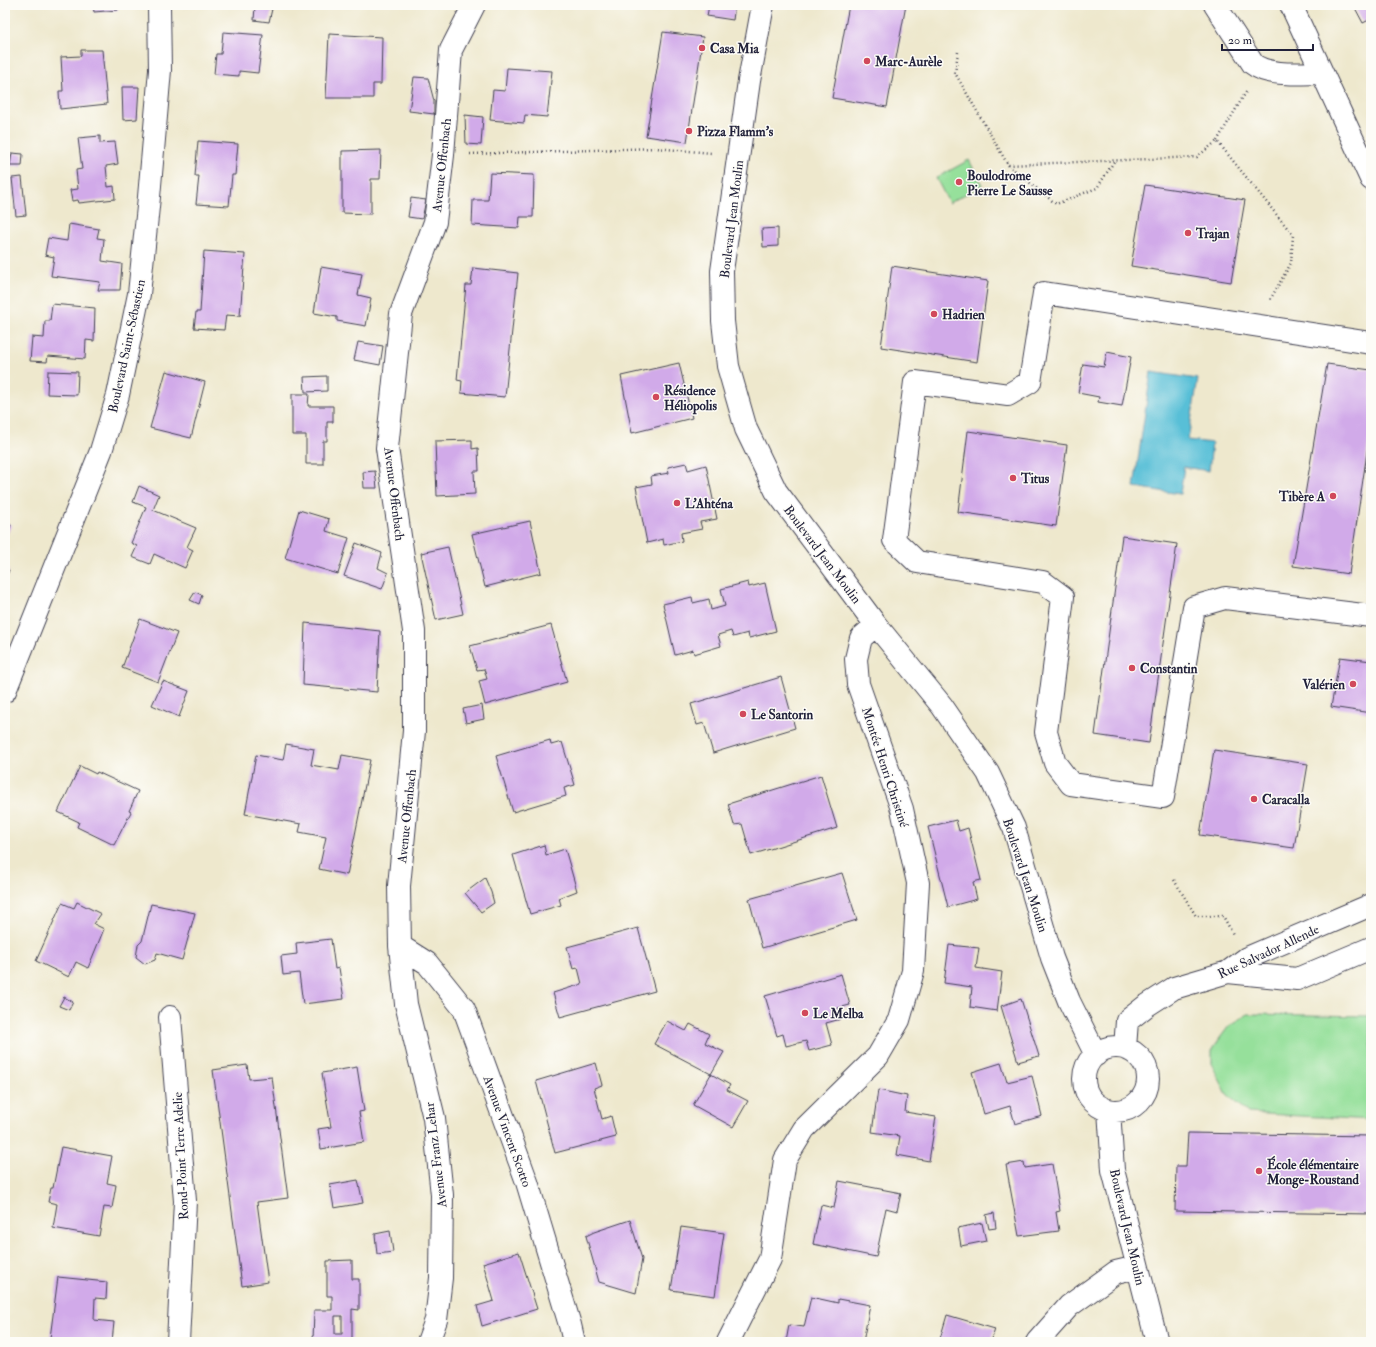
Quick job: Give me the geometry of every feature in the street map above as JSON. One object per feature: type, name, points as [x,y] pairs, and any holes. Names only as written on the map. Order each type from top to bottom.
[{"type":"street","name":"Boulevard Saint-Sébastien","points":[[5,691],[101,451],[118,395],[139,294],[160,70],[160,5]]},
{"type":"street","name":"Avenue Offenbach","points":[[400,946],[399,886],[414,731],[414,631],[387,448],[401,314],[435,222],[443,155],[451,50],[474,5]]},
{"type":"street","name":"Boulevard Jean Moulin","points":[[763,5],[749,81],[722,271],[722,322],[728,366],[746,429],[776,491],[876,625],[942,706],[988,773],[1014,828],[1052,958],[1069,1001],[1096,1055]]},
{"type":"street","points":[[1215,5],[1257,68],[1280,73],[1322,73]]},
{"type":"street","points":[[1291,5],[1371,179]]},
{"type":"street","points":[[1371,343],[1255,324],[1044,293],[1030,382],[1008,395],[915,382],[894,540],[917,562],[1043,582],[1063,597],[1046,732],[1055,764],[1071,784],[1163,797],[1194,607],[1225,598],[1371,616]]},
{"type":"street","name":"Montée Henri Christiné","points":[[728,1342],[770,1259],[785,1160],[804,1129],[878,1056],[899,1020],[913,971],[918,883],[902,809],[858,684],[856,659],[861,638],[876,625]]},
{"type":"street","name":"Rue Salvador Allende","points":[[1125,1048],[1127,1021],[1146,1006],[1174,988],[1228,972],[1247,958],[1371,905]]},
{"type":"street","name":"Avenue Franz Lehar","points":[[400,946],[406,1004],[434,1118],[442,1195],[441,1278],[436,1320],[428,1342]]},
{"type":"street","name":"Avenue Vincent Scotto","points":[[400,946],[427,963],[464,1009],[527,1182],[574,1342]]},
{"type":"street","points":[[1228,972],[1297,979],[1371,948]]},
{"type":"street","name":"Rond-Point Terre Adelie","points":[[170,1017],[185,1201],[178,1342]]},
{"type":"street","points":[[1114,1047],[1125,1048],[1141,1059],[1148,1078],[1146,1087],[1143,1096],[1128,1109],[1109,1110],[1093,1102],[1085,1087],[1086,1069],[1089,1061],[1104,1050],[1114,1047]]},
{"type":"street","name":"Boulevard Jean Moulin","points":[[1109,1110],[1113,1170],[1157,1342]]},
{"type":"street","points":[[1037,1342],[1069,1306],[1116,1272],[1137,1267]]},
{"type":"path","points":[[958,52],[954,73],[1008,165],[1056,204],[1097,188],[1115,160]]},
{"type":"path","points":[[1008,165],[1197,157],[1217,141],[1254,79],[1257,68]]},
{"type":"path","points":[[1217,141],[1293,235],[1291,263],[1255,324]]},
{"type":"path","points":[[443,155],[655,148],[689,150],[738,157]]},
{"type":"path","points":[[1174,880],[1196,916],[1223,916],[1247,958]]},
{"type":"green space","name":"Boulodrome Pierre Le Sausse","points":[[969,160],[982,185],[949,203],[936,178]]},
{"type":"green space","points":[[1248,1014],[1371,1016],[1371,1120],[1248,1113],[1227,1094],[1212,1065],[1212,1051],[1229,1026]]},
{"type":"water","points":[[1151,372],[1198,379],[1188,440],[1212,443],[1209,471],[1184,467],[1180,494],[1134,487]]},
{"type":"building","points":[[93,5],[118,5],[118,10],[94,12]]},
{"type":"building","points":[[535,5],[577,5],[577,6],[535,8]]},
{"type":"building","points":[[709,5],[735,5],[733,20],[707,16]]},
{"type":"building","name":"Marc-Aurèle","points":[[849,5],[906,5],[887,107],[832,98]]},
{"type":"building","points":[[1371,5],[1371,19],[1363,23],[1354,6]]},
{"type":"building","points":[[255,6],[272,9],[269,22],[254,20]]},
{"type":"building","points":[[223,32],[263,35],[258,73],[239,71],[239,76],[214,74],[216,54],[221,54]]},
{"type":"building","points":[[663,32],[703,37],[687,142],[646,136]]},
{"type":"building","points":[[329,34],[382,37],[381,84],[373,84],[373,98],[326,98]]},
{"type":"building","points":[[81,50],[102,50],[107,104],[60,109],[59,91],[63,91],[61,57],[81,56]]},
{"type":"building","points":[[507,68],[552,71],[547,117],[525,115],[524,123],[490,120],[493,90],[505,91]]},
{"type":"building","points":[[414,77],[428,78],[434,101],[434,114],[409,111]]},
{"type":"building","points":[[122,87],[139,87],[137,119],[123,120]]},
{"type":"building","points":[[465,115],[483,117],[481,145],[466,144]]},
{"type":"building","points":[[100,136],[100,143],[115,142],[118,164],[106,166],[108,187],[114,186],[115,199],[79,203],[78,200],[72,201],[70,190],[78,189],[76,170],[82,169],[78,138]]},
{"type":"building","points":[[198,141],[238,144],[235,175],[232,175],[229,206],[196,204],[199,176],[195,176]]},
{"type":"building","points":[[381,150],[380,179],[371,179],[371,214],[342,213],[342,151]]},
{"type":"building","points":[[12,153],[23,154],[22,166],[10,166]]},
{"type":"building","points":[[490,173],[534,175],[533,217],[520,217],[519,228],[472,225],[473,200],[488,200]]},
{"type":"building","points":[[22,177],[26,215],[16,216],[12,178]]},
{"type":"building","name":"Trajan","points":[[1145,185],[1245,200],[1231,282],[1131,266]]},
{"type":"building","points":[[411,198],[426,200],[422,219],[408,217]]},
{"type":"building","points":[[69,224],[99,229],[97,238],[104,239],[102,261],[122,264],[120,290],[98,290],[100,282],[51,276],[54,257],[45,255],[48,238],[67,241]]},
{"type":"building","points":[[778,228],[778,246],[763,247],[762,229]]},
{"type":"building","points":[[204,251],[245,254],[240,316],[226,315],[224,330],[194,328],[196,312],[200,312]]},
{"type":"building","name":"Hadrien","points":[[892,266],[988,281],[977,362],[881,347]]},
{"type":"building","points":[[321,267],[362,274],[358,295],[371,298],[366,326],[337,321],[337,317],[314,313]]},
{"type":"building","points":[[473,268],[518,273],[505,397],[461,393],[462,381],[457,380],[466,285],[471,285]]},
{"type":"building","points":[[52,304],[95,308],[94,341],[86,340],[85,359],[48,356],[47,362],[30,361],[32,337],[44,338],[45,321],[50,321]]},
{"type":"building","points":[[358,342],[383,346],[380,365],[354,360]]},
{"type":"building","points":[[1107,352],[1131,357],[1122,406],[1098,402],[1099,397],[1078,393],[1083,364],[1104,367]]},
{"type":"building","name":"Résidence Héliopolis","points":[[679,363],[692,418],[632,433],[621,376]]},
{"type":"building","name":"Tibère A","points":[[1327,364],[1371,370],[1371,425],[1349,574],[1293,566]]},
{"type":"building","points":[[48,371],[78,372],[77,395],[47,394]]},
{"type":"building","points":[[166,371],[205,382],[191,438],[150,428]]},
{"type":"building","points":[[327,376],[327,391],[305,392],[304,377]]},
{"type":"building","points":[[292,394],[309,394],[308,406],[333,406],[333,422],[327,422],[327,441],[323,441],[323,464],[306,464],[306,435],[292,435]]},
{"type":"building","name":"Titus","points":[[968,431],[1067,445],[1056,526],[958,512]]},
{"type":"building","points":[[472,440],[472,449],[478,448],[479,471],[474,471],[475,494],[437,496],[435,441]]},
{"type":"building","name":"L'Ahténa","points":[[686,463],[688,470],[706,465],[717,519],[700,522],[702,529],[681,533],[682,541],[664,545],[663,539],[647,543],[636,487],[652,484],[651,476],[669,473],[668,467]]},
{"type":"building","points":[[375,471],[377,488],[364,488],[363,472]]},
{"type":"building","points":[[139,486],[159,495],[153,510],[196,528],[187,547],[193,550],[185,568],[154,554],[150,564],[132,557],[137,546],[131,543],[146,507],[133,502]]},
{"type":"building","points":[[299,510],[329,519],[326,531],[349,538],[338,574],[285,558]]},
{"type":"building","points":[[530,521],[541,573],[485,587],[472,534]]},
{"type":"building","points":[[5,522],[11,525],[5,540]]},
{"type":"building","name":"Constantin","points":[[1122,536],[1177,544],[1149,743],[1095,735]]},
{"type":"building","points":[[356,543],[382,553],[378,568],[388,573],[382,589],[344,576]]},
{"type":"building","points":[[448,547],[463,614],[436,620],[421,553]]},
{"type":"building","points":[[5,569],[9,570],[5,580]]},
{"type":"building","points":[[748,582],[749,587],[765,583],[776,631],[749,638],[748,633],[733,637],[731,631],[718,635],[721,646],[694,654],[693,650],[675,655],[663,604],[692,597],[693,603],[709,599],[711,610],[725,606],[721,589]]},
{"type":"building","points":[[195,592],[202,595],[199,604],[190,600]]},
{"type":"building","points":[[140,619],[177,633],[158,682],[122,668]]},
{"type":"building","points":[[305,623],[380,631],[377,692],[303,685]]},
{"type":"building","points":[[551,625],[567,682],[485,705],[479,681],[487,679],[484,669],[477,670],[470,646]]},
{"type":"building","name":"Valérien","points":[[1340,657],[1371,661],[1371,713],[1331,707]]},
{"type":"building","name":"Le Santorin","points":[[781,677],[795,728],[713,753],[704,723],[697,725],[691,704]]},
{"type":"building","points":[[163,681],[189,691],[179,717],[152,705]]},
{"type":"building","points":[[482,705],[484,719],[466,723],[463,709]]},
{"type":"building","points":[[550,740],[551,745],[562,742],[575,785],[564,788],[566,796],[513,812],[496,756]]},
{"type":"building","points":[[286,744],[314,749],[311,765],[339,770],[342,755],[370,760],[347,875],[319,869],[326,837],[299,832],[301,824],[245,814],[256,755],[283,760]]},
{"type":"building","name":"Caracalla","points":[[1214,750],[1308,764],[1294,848],[1200,835]]},
{"type":"building","points":[[80,766],[96,774],[97,772],[138,791],[129,811],[131,812],[114,845],[77,827],[79,822],[58,812]]},
{"type":"building","points":[[821,775],[837,828],[751,855],[742,824],[734,825],[728,804]]},
{"type":"building","points":[[956,820],[959,831],[968,828],[981,880],[973,882],[977,899],[948,907],[928,827]]},
{"type":"building","points":[[544,845],[546,855],[565,849],[577,891],[559,898],[561,905],[530,914],[513,855]]},
{"type":"building","points":[[842,873],[857,920],[762,948],[749,899]]},
{"type":"building","points":[[485,878],[494,903],[481,912],[465,893]]},
{"type":"building","points":[[77,902],[101,914],[94,924],[104,929],[88,968],[76,962],[69,977],[36,961],[62,903],[74,908]]},
{"type":"building","points":[[151,904],[195,913],[182,960],[157,953],[155,960],[145,964],[136,957],[138,945],[142,941]]},
{"type":"building","points":[[638,928],[655,991],[560,1017],[553,993],[582,984],[578,968],[573,969],[567,947]]},
{"type":"building","points":[[331,939],[335,969],[339,968],[344,999],[303,1004],[299,973],[283,975],[281,956],[297,954],[296,943]]},
{"type":"building","points":[[949,945],[979,948],[976,968],[1002,972],[997,1011],[970,1007],[972,987],[944,983]]},
{"type":"building","name":"Le Melba","points":[[841,974],[850,1005],[838,1008],[841,1019],[826,1023],[832,1045],[809,1051],[806,1041],[786,1046],[783,1034],[777,1036],[765,996]]},
{"type":"building","points":[[64,997],[73,1002],[69,1010],[59,1006]]},
{"type":"building","points":[[1021,999],[1039,1056],[1018,1062],[1001,1006]]},
{"type":"building","points":[[667,1021],[686,1031],[690,1024],[709,1034],[705,1043],[724,1052],[711,1074],[654,1044]]},
{"type":"building","points":[[596,1063],[602,1085],[594,1088],[602,1119],[611,1116],[616,1137],[555,1153],[536,1081]]},
{"type":"building","points":[[1001,1063],[1007,1082],[1032,1076],[1042,1116],[1015,1124],[1010,1106],[984,1114],[972,1072]]},
{"type":"building","points":[[247,1065],[249,1079],[272,1077],[288,1198],[257,1202],[268,1282],[242,1286],[213,1070]]},
{"type":"building","points":[[357,1067],[364,1111],[359,1112],[364,1142],[321,1149],[318,1129],[331,1127],[322,1073]]},
{"type":"building","points":[[711,1074],[730,1085],[727,1090],[748,1101],[733,1127],[693,1105]]},
{"type":"building","points":[[878,1090],[907,1096],[905,1112],[936,1117],[929,1161],[897,1155],[900,1136],[872,1132]]},
{"type":"building","points":[[1188,1133],[1371,1136],[1371,1214],[1175,1211],[1176,1166],[1186,1166]]},
{"type":"building","points":[[61,1147],[112,1156],[107,1183],[116,1185],[112,1208],[104,1207],[99,1236],[53,1228],[57,1204],[48,1202],[51,1188],[53,1188]]},
{"type":"building","points":[[1024,1162],[1025,1168],[1052,1164],[1060,1211],[1056,1212],[1059,1231],[1019,1236],[1006,1165]]},
{"type":"building","points":[[358,1180],[363,1203],[334,1208],[330,1185]]},
{"type":"building","points":[[839,1181],[901,1193],[897,1211],[886,1208],[876,1257],[813,1244],[821,1205],[834,1208]]},
{"type":"building","points":[[994,1213],[996,1228],[989,1229],[986,1215]]},
{"type":"building","points":[[630,1220],[642,1259],[636,1293],[599,1282],[586,1236]]},
{"type":"building","points":[[982,1223],[986,1241],[961,1246],[958,1228]]},
{"type":"building","points":[[681,1227],[724,1233],[715,1296],[671,1290]]},
{"type":"building","points":[[390,1231],[393,1252],[377,1254],[375,1234]]},
{"type":"building","points":[[519,1252],[537,1309],[482,1326],[477,1306],[494,1301],[483,1263]]},
{"type":"building","points":[[352,1260],[352,1279],[359,1279],[359,1310],[352,1309],[352,1342],[313,1341],[314,1310],[332,1310],[332,1296],[327,1296],[327,1261]],"holes":[[[335,1316],[342,1316],[342,1334],[335,1334]]]},
{"type":"building","points":[[58,1277],[107,1282],[106,1299],[95,1298],[94,1320],[114,1322],[112,1342],[55,1342],[56,1339],[50,1338]]},
{"type":"building","points":[[811,1297],[838,1303],[838,1299],[870,1305],[863,1342],[786,1342],[789,1325],[804,1327]]},
{"type":"building","points":[[947,1315],[995,1329],[991,1342],[939,1342]]},
{"type":"place","name":"Casa Mia","points":[[702,48]]},
{"type":"place","name":"Marc-Aurèle","points":[[867,61]]},
{"type":"place","name":"Pizza Flamm's","points":[[689,131]]},
{"type":"place","name":"Boulodrome Pierre Le Sausse","points":[[959,182]]},
{"type":"place","name":"Trajan","points":[[1188,233]]},
{"type":"place","name":"Hadrien","points":[[934,314]]},
{"type":"place","name":"Résidence Héliopolis","points":[[656,397]]},
{"type":"place","name":"Titus","points":[[1013,478]]},
{"type":"place","name":"Tibère A","points":[[1333,496]]},
{"type":"place","name":"L'Ahténa","points":[[677,503]]},
{"type":"place","name":"Constantin","points":[[1132,668]]},
{"type":"place","name":"Valérien","points":[[1353,684]]},
{"type":"place","name":"Le Santorin","points":[[743,714]]},
{"type":"place","name":"Caracalla","points":[[1254,799]]},
{"type":"place","name":"Le Melba","points":[[805,1013]]},
{"type":"place","name":"École élémentaire Monge-Roustand","points":[[1259,1171]]}]
